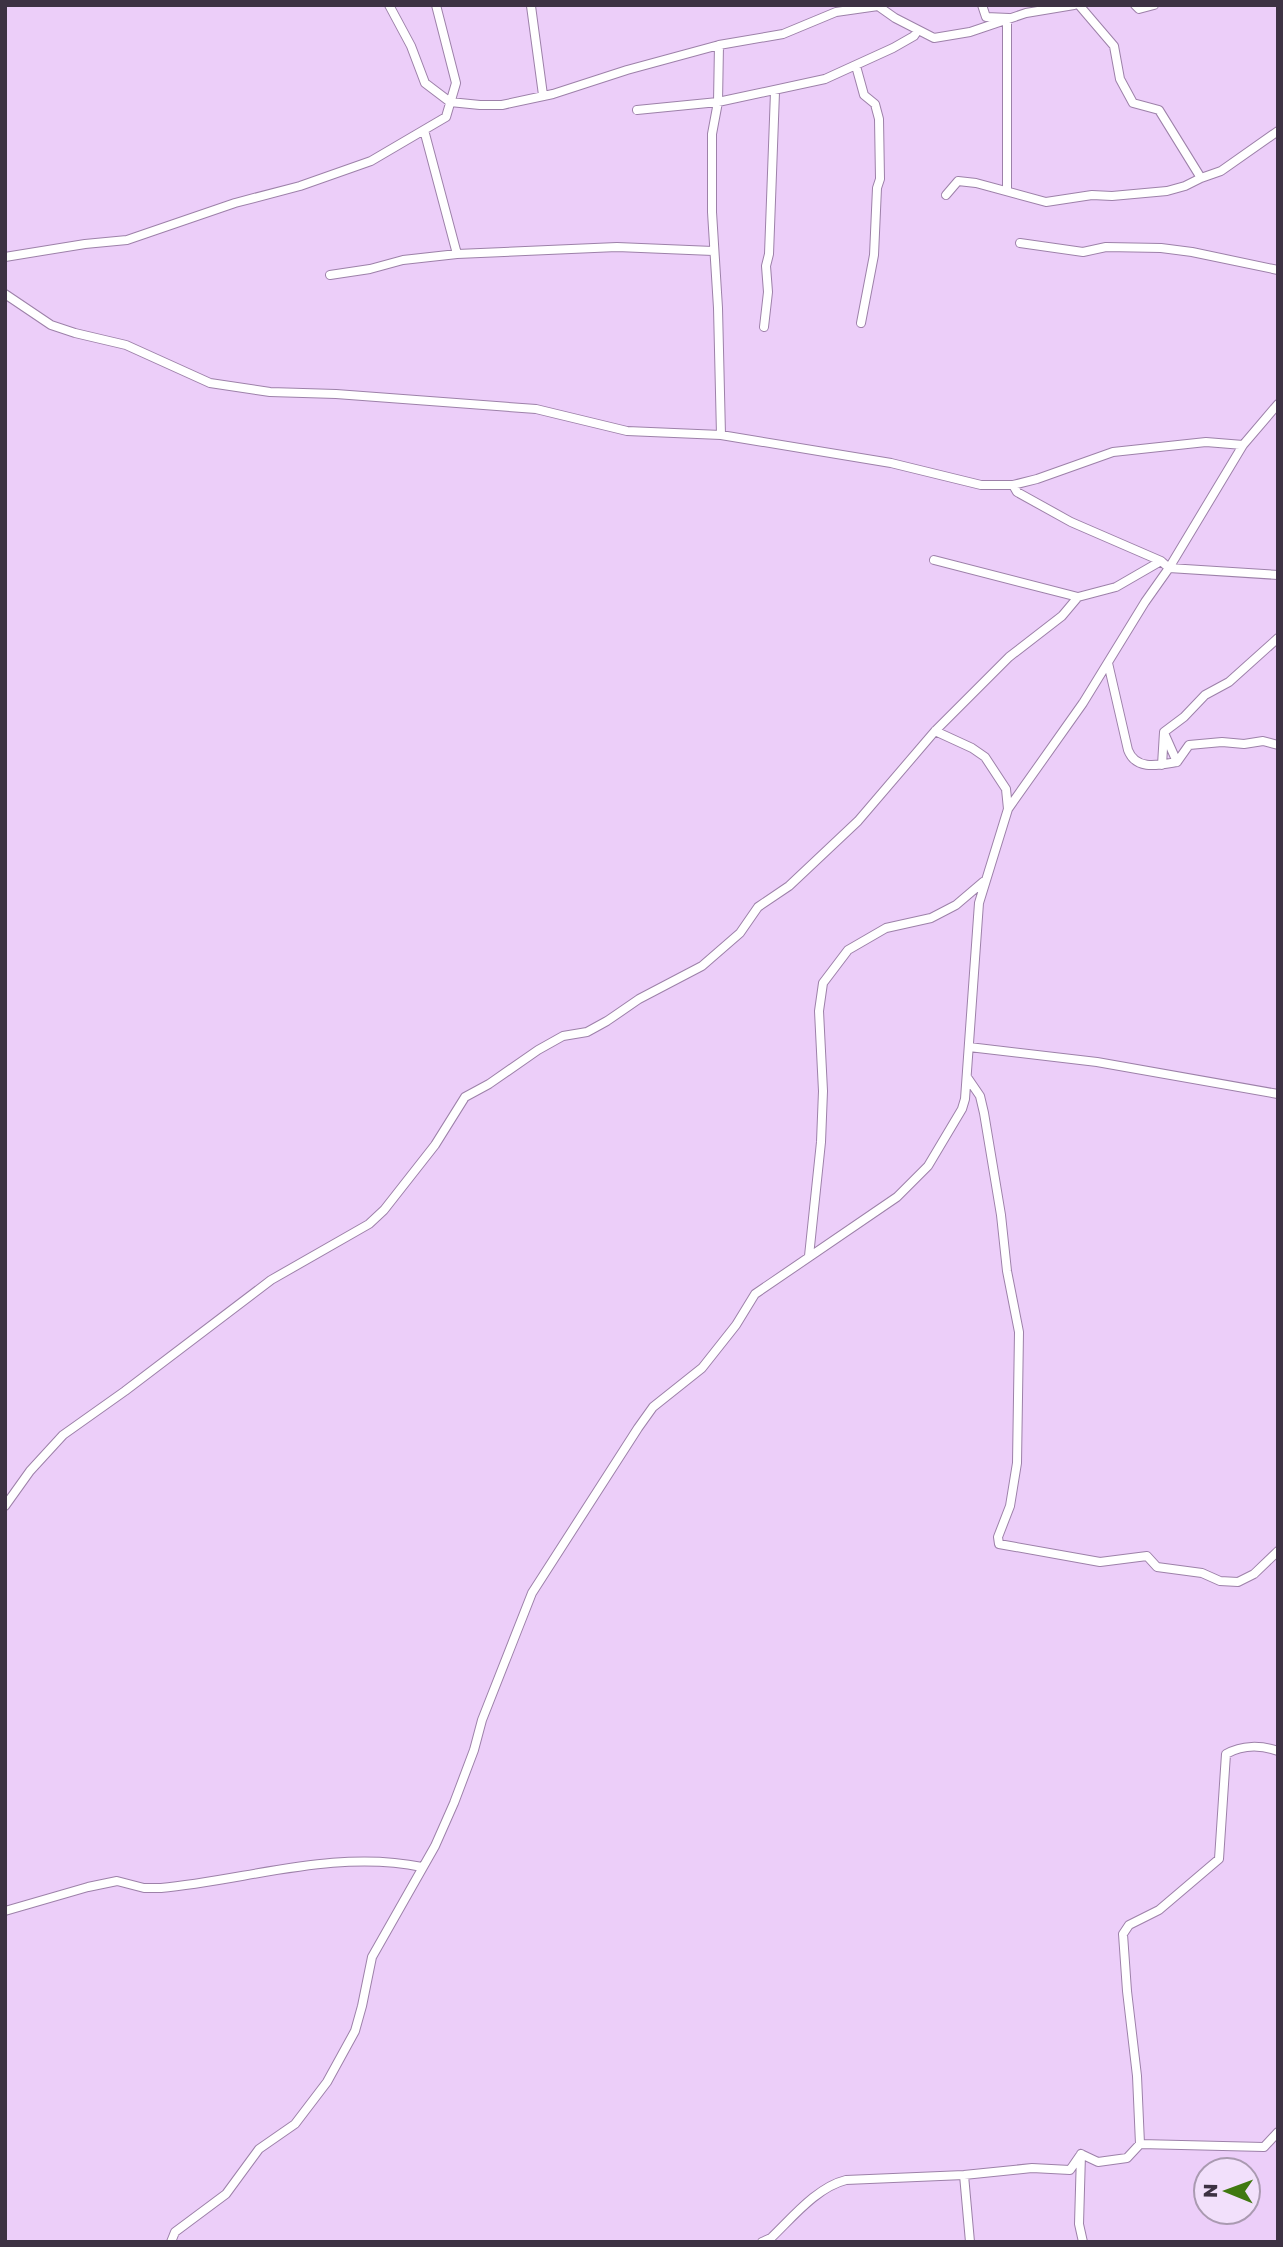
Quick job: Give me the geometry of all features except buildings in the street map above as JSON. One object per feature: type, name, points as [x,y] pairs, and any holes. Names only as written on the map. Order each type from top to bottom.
[{"type":"street","points":[[389,5],[411,46],[425,83],[450,102],[480,105],[502,104],[543,95],[719,45],[783,34],[836,12],[878,6],[934,38],[970,32],[1009,20],[1026,9],[1077,5],[1114,46],[1120,79],[1133,103],[1159,110],[1201,178]]},
{"type":"street","points":[[5,257],[127,240],[371,161],[446,117],[456,83],[436,5]]},
{"type":"street","points":[[982,5],[986,17],[1009,20]]},
{"type":"street","points":[[1135,5],[1139,9],[1154,5]]},
{"type":"street","points":[[531,6],[543,95]]},
{"type":"street","points":[[1007,190],[1009,20]]},
{"type":"street","points":[[637,110],[718,102],[775,92],[825,79],[914,36],[918,30]]},
{"type":"street","points":[[719,45],[718,102],[712,134],[713,251],[718,308],[721,435]]},
{"type":"street","points":[[856,66],[864,95],[875,104],[879,118],[880,179],[877,188],[874,255],[861,323]]},
{"type":"street","points":[[764,327],[768,290],[766,266],[769,254],[775,92]]},
{"type":"street","points":[[424,130],[457,254]]},
{"type":"street","points":[[946,195],[958,181],[1007,190],[1046,202],[1092,195],[1167,191],[1221,171],[1278,131]]},
{"type":"street","points":[[1020,243],[1083,252],[1106,247],[1171,249],[1278,270]]},
{"type":"street","points":[[330,275],[370,269],[403,260],[457,254],[617,247],[713,251]]},
{"type":"street","points":[[5,294],[51,325],[126,345],[210,383],[270,392],[336,394],[536,409],[627,431],[721,435],[891,464],[981,485],[1013,485],[1113,452],[1206,442],[1243,445]]},
{"type":"street","points":[[171,2242],[175,2232],[226,2194],[259,2149],[295,2124],[327,2082],[355,2031],[372,1957],[454,1803],[482,1720],[532,1593],[653,1407],[702,1368],[736,1325],[755,1294],[897,1197],[928,1166],[962,1109],[965,1099],[979,903],[1008,809],[1108,663],[1243,445],[1278,404]]},
{"type":"street","points":[[1013,485],[1017,492],[1071,522],[1128,545],[1161,561],[1169,568],[1278,575]]},
{"type":"street","points":[[934,560],[1078,597],[1116,587],[1161,561]]},
{"type":"street","points":[[5,1507],[30,1471],[62,1435],[125,1391],[271,1280],[369,1224],[384,1210],[435,1145],[465,1097],[563,1036],[587,1032],[607,1021],[639,999],[702,966],[722,950],[740,933],[758,907],[789,886],[858,821],[935,731],[1009,657],[1062,616],[1078,597]]},
{"type":"street","points":[[1162,765],[1164,733],[1205,695],[1229,682],[1278,638]]},
{"type":"street","points":[[1108,663],[1132,759],[1149,766],[1162,765],[1177,762],[1189,745],[1222,741],[1244,744],[1263,741],[1278,745]]},
{"type":"street","points":[[935,731],[985,757],[1006,789],[1008,809]]},
{"type":"street","points":[[1164,733],[1177,762]]},
{"type":"street","points":[[809,1256],[821,1142],[823,1091],[820,1010],[823,983],[848,950],[886,928],[931,918],[956,905],[984,881]]},
{"type":"street","points":[[970,1047],[1097,1062],[1278,1094]]},
{"type":"street","points":[[967,1077],[980,1096],[984,1113],[1001,1214],[1007,1271],[1019,1332],[1017,1463],[1010,1506],[998,1536],[999,1544],[1100,1562],[1147,1556],[1157,1567],[1202,1573],[1220,1581],[1238,1582],[1254,1574],[1278,1551]]},
{"type":"street","points":[[1081,2154],[1098,2162],[1127,2158],[1140,2144],[1137,2076],[1123,1934],[1129,1925],[1159,1910],[1219,1859],[1226,1754],[1253,1746],[1278,1751]]},
{"type":"street","points":[[5,1910],[120,1881],[144,1888],[161,1888],[264,1871],[381,1860],[422,1867]]},
{"type":"street","points":[[1140,2144],[1264,2147],[1278,2132]]},
{"type":"street","points":[[762,2242],[771,2238],[821,2193],[838,2182],[1024,2169],[1070,2170],[1081,2154]]},
{"type":"street","points":[[1081,2154],[1079,2224],[1083,2242]]},
{"type":"street","points":[[964,2175],[970,2242]]}]
